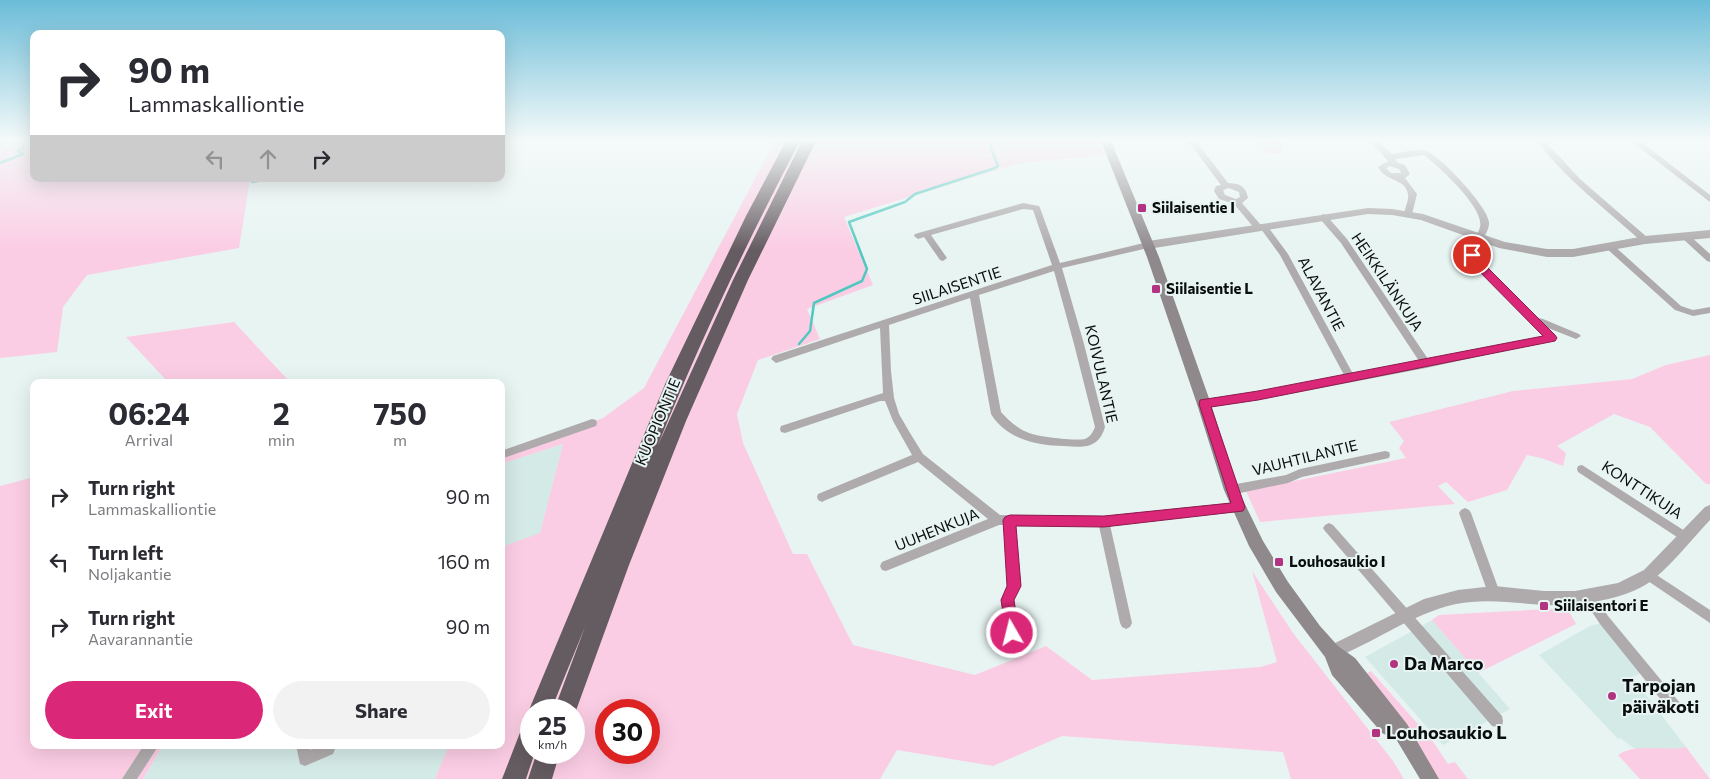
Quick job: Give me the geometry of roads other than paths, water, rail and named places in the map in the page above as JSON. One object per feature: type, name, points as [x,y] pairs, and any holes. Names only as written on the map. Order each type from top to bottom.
[{"type":"highway","name":"KUOPIONTIE","points":[[545,699],[675,382],[753,216],[774,177]]},
{"type":"highway","name":"KUOPIONTIE","points":[[569,699],[689,393],[769,218],[790,177]]},
{"type":"highway","points":[[514,779],[520,763]]},
{"type":"highway","points":[[540,779],[545,764]]},
{"type":"main road","points":[[1121,177],[1148,245],[1238,507],[1257,546],[1282,587],[1332,652],[1338,669],[1426,772]]},
{"type":"street","points":[[1219,177],[1225,185]]},
{"type":"street","points":[[1400,177],[1414,196],[1408,214]]},
{"type":"street","points":[[1451,177],[1484,215],[1485,225],[1472,255],[1474,259],[1552,338]]},
{"type":"street","points":[[1574,177],[1645,240]]},
{"type":"street","points":[[1682,177],[1710,199]]},
{"type":"street","points":[[1225,185],[1233,185],[1243,191],[1244,198],[1237,202],[1226,200],[1219,194],[1219,188],[1225,185]]},
{"type":"street","name":"ALAVANTIE","points":[[1237,202],[1284,254],[1350,378]]},
{"type":"street","name":"KOIVULANTIE","points":[[943,258],[922,235],[1023,206],[1036,208],[1058,266],[1077,332],[1100,427],[1095,438],[1085,443],[1030,439],[1002,421],[996,414],[974,295]]},
{"type":"street","points":[[1148,245],[1260,226],[1368,211],[1408,214],[1442,223],[1513,248],[1547,253],[1573,253],[1645,240],[1710,234]]},
{"type":"street","name":"HEIKKILÄNKUJA","points":[[1323,217],[1344,241],[1426,364]]},
{"type":"street","points":[[1685,236],[1710,259]]},
{"type":"street","name":"SIILAISENTIE","points":[[776,359],[1058,266],[1148,245]]},
{"type":"street","points":[[1609,246],[1678,308],[1693,313],[1710,310]]},
{"type":"street","points":[[1204,404],[1258,396],[1552,338],[1576,336],[1540,321],[1536,322]]},
{"type":"street","points":[[884,324],[889,397],[894,413],[919,458],[1004,520],[1104,521],[1238,507]]},
{"type":"street","points":[[785,429],[880,397],[889,397]]},
{"type":"street","points":[[505,454],[592,423]]},
{"type":"street","name":"VAUHTILANTIE","points":[[1232,490],[1288,479],[1300,473],[1385,455]]},
{"type":"street","points":[[822,497],[919,458]]},
{"type":"street","name":"KONTTIKUJA","points":[[1582,469],[1684,536]]},
{"type":"street","points":[[1332,652],[1405,616],[1444,600],[1494,593],[1544,598],[1588,596],[1621,589],[1649,575],[1684,536],[1710,511]]},
{"type":"street","points":[[1465,513],[1494,593]]},
{"type":"street","points":[[1004,520],[1014,586],[1008,600],[1014,650]]},
{"type":"street","name":"UUHENKUJA","points":[[886,566],[1004,520]]},
{"type":"street","points":[[1104,521],[1126,623]]},
{"type":"street","points":[[1329,528],[1497,721]]},
{"type":"street","points":[[1649,575],[1710,617]]},
{"type":"street","points":[[1588,596],[1604,620],[1675,707]]},
{"type":"street","points":[[129,779],[149,749]]},
{"type":"street","points":[[304,749],[305,759],[328,749]]},
{"type":"waterway","points":[[799,344],[810,331],[814,303],[862,281],[867,269],[849,222],[905,202],[915,194],[966,177]]},
{"type":"place","name":"Siilaisentie I","points":[[1142,208]]},
{"type":"place","name":"Siilaisentie L","points":[[1156,289]]},
{"type":"place","name":"Louhosaukio I","points":[[1279,562]]},
{"type":"place","name":"Siilaisentori E","points":[[1544,606]]},
{"type":"place","name":"Da Marco","points":[[1394,664]]},
{"type":"place","name":"Tarpojan päiväkoti","points":[[1612,696]]},
{"type":"place","name":"Louhosaukio L","points":[[1376,733]]}]
